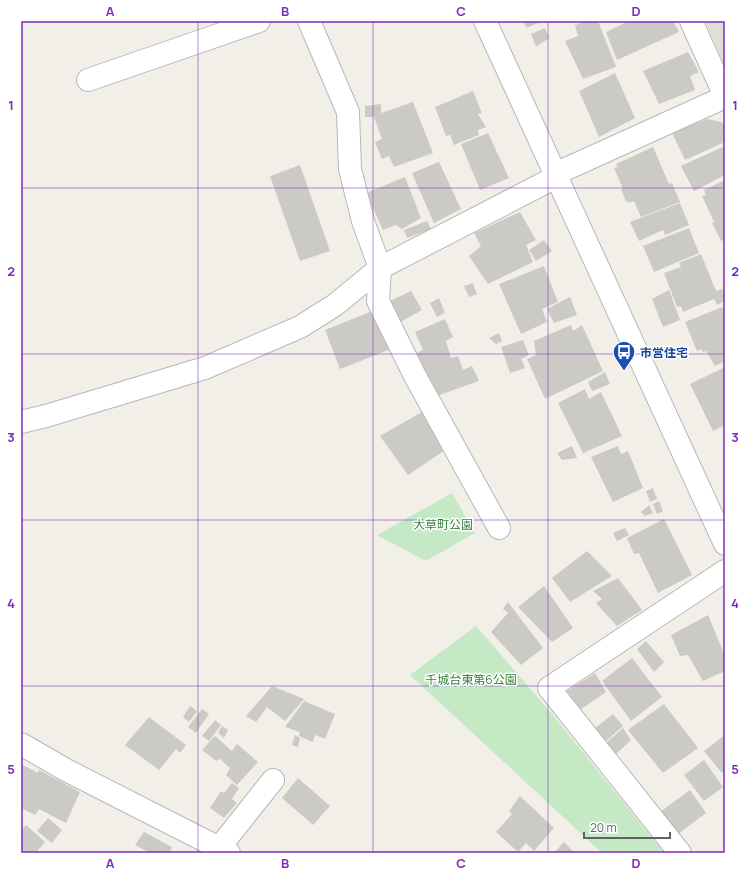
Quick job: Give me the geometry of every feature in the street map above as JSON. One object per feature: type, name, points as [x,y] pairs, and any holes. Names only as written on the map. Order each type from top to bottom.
[{"type":"street","points":[[88,80],[259,21]]},
{"type":"street","points":[[309,21],[348,112],[350,169],[364,221],[380,268],[378,301],[415,376],[499,528]]},
{"type":"street","points":[[485,21],[555,175],[722,530]]},
{"type":"street","points":[[21,422],[205,368],[300,327],[335,306],[380,268],[555,175],[725,96],[691,21]]},
{"type":"street","points":[[680,853],[549,688],[725,571]]},
{"type":"street","points":[[21,744],[66,770],[224,851],[274,780]]},
{"type":"shaded area","points":[[705,21],[725,21],[725,66]]},
{"type":"green space","name":"大草町公園","points":[[452,493],[475,533],[426,561],[377,535]]},
{"type":"green space","name":"千城台東第6公園","points":[[476,626],[547,708],[664,853],[602,853],[410,675]]},
{"type":"building","points":[[524,21],[543,21],[526,28]]},
{"type":"building","points":[[587,21],[598,21],[616,67],[583,79],[565,41],[578,36],[575,25]]},
{"type":"building","points":[[629,21],[673,21],[679,32],[617,60],[606,32]]},
{"type":"building","points":[[545,28],[549,38],[536,47],[531,34]]},
{"type":"building","points":[[688,52],[699,72],[690,76],[695,90],[659,104],[643,71]]},
{"type":"building","points":[[615,73],[635,118],[599,137],[579,91]]},
{"type":"building","points":[[473,91],[482,113],[478,114],[486,127],[478,130],[479,135],[454,145],[450,135],[446,136],[435,107]]},
{"type":"building","points":[[413,102],[433,153],[394,167],[389,156],[382,159],[375,142],[382,139],[374,117],[365,117],[365,106],[381,104],[381,113]]},
{"type":"building","points":[[707,119],[722,122],[725,128],[725,142],[685,160],[672,133]]},
{"type":"building","points":[[488,133],[509,178],[480,190],[461,144]]},
{"type":"building","points":[[725,146],[725,175],[694,191],[681,166]]},
{"type":"building","points":[[653,147],[669,184],[672,183],[680,202],[641,217],[634,201],[629,203],[628,201],[626,202],[621,189],[623,189],[614,168],[618,167],[616,164]]},
{"type":"building","points":[[439,162],[461,209],[434,223],[412,173]]},
{"type":"building","points":[[300,165],[330,251],[300,261],[270,176]]},
{"type":"building","points":[[405,177],[421,218],[402,229],[396,225],[383,230],[366,193]]},
{"type":"building","points":[[725,180],[725,239],[721,241],[712,223],[714,222],[702,196],[706,195],[704,190]]},
{"type":"building","points":[[680,203],[689,225],[665,235],[663,230],[639,241],[630,222]]},
{"type":"building","points":[[520,212],[536,240],[526,245],[533,262],[488,284],[469,256],[481,246],[474,233]]},
{"type":"building","points":[[427,221],[431,229],[407,238],[404,230]]},
{"type":"building","points":[[689,228],[699,253],[654,272],[643,246]]},
{"type":"building","points":[[544,240],[552,251],[536,261],[529,250]]},
{"type":"building","points":[[701,254],[716,291],[722,289],[725,296],[725,301],[717,305],[714,299],[683,312],[681,306],[677,307],[664,273],[681,267],[679,263]]},
{"type":"building","points":[[544,266],[558,302],[542,309],[547,322],[521,334],[499,284]]},
{"type":"building","points":[[473,283],[477,294],[469,297],[464,286]]},
{"type":"building","points":[[669,290],[680,320],[663,327],[652,299]]},
{"type":"building","points":[[411,291],[422,310],[397,324],[388,302]]},
{"type":"building","points":[[570,297],[577,315],[554,323],[547,309]]},
{"type":"building","points":[[439,298],[445,313],[437,317],[430,303]]},
{"type":"building","points":[[722,307],[725,313],[725,361],[715,366],[706,351],[703,352],[701,349],[697,351],[685,322]]},
{"type":"building","points":[[375,310],[391,349],[340,369],[325,330]]},
{"type":"building","points":[[445,319],[453,337],[446,341],[451,358],[458,356],[463,370],[472,366],[479,381],[431,398],[412,356],[423,350],[415,332]]},
{"type":"building","points":[[571,325],[573,331],[582,325],[603,371],[545,399],[527,359],[536,355],[534,341]]},
{"type":"building","points":[[499,333],[502,341],[496,344],[489,338]]},
{"type":"building","points":[[523,340],[529,355],[521,359],[525,368],[510,373],[501,347]]},
{"type":"building","points":[[725,367],[725,425],[713,431],[690,384]]},
{"type":"building","points":[[605,372],[610,384],[592,391],[588,382]]},
{"type":"building","points":[[585,389],[589,399],[601,392],[622,436],[583,453],[558,403]]},
{"type":"building","points":[[422,412],[448,448],[408,475],[380,436]]},
{"type":"building","points":[[572,446],[577,458],[562,460],[557,453]]},
{"type":"building","points":[[618,446],[621,454],[628,451],[643,488],[613,502],[591,457]]},
{"type":"building","points":[[653,488],[657,499],[650,502],[646,491]]},
{"type":"building","points":[[659,501],[663,511],[657,514],[653,504]]},
{"type":"building","points":[[649,505],[653,513],[645,516],[641,512]]},
{"type":"building","points":[[664,519],[692,575],[658,593],[639,553],[634,554],[627,538]]},
{"type":"building","points":[[625,528],[629,535],[617,541],[613,533]]},
{"type":"building","points":[[587,551],[612,576],[570,602],[552,578]]},
{"type":"building","points":[[618,578],[642,610],[617,626],[596,603],[602,599],[593,591]]},
{"type":"building","points":[[544,586],[573,628],[552,642],[518,607]]},
{"type":"building","points":[[508,602],[543,648],[521,665],[491,632],[508,613],[503,609]]},
{"type":"building","points":[[708,615],[725,656],[725,671],[703,681],[688,655],[680,656],[671,635]]},
{"type":"building","points":[[646,641],[664,662],[654,672],[637,649]]},
{"type":"building","points":[[632,658],[662,697],[631,721],[602,681]]},
{"type":"building","points":[[595,673],[606,692],[580,710],[567,691]]},
{"type":"building","points":[[272,686],[304,699],[285,721],[267,707],[256,722],[246,716]]},
{"type":"building","points":[[304,701],[335,714],[325,739],[315,735],[313,742],[299,736],[300,732],[285,727]]},
{"type":"building","points":[[664,704],[698,748],[663,773],[628,730]]},
{"type":"building","points":[[190,706],[197,711],[189,722],[183,717]]},
{"type":"building","points":[[202,709],[209,714],[196,733],[188,727]]},
{"type":"building","points":[[613,714],[623,726],[605,742],[595,728]]},
{"type":"building","points":[[149,717],[186,745],[180,753],[176,749],[159,770],[125,745]]},
{"type":"building","points":[[215,720],[221,725],[209,741],[202,736]]},
{"type":"building","points":[[222,726],[228,730],[224,738],[218,733]]},
{"type":"building","points":[[623,728],[631,740],[615,755],[606,743]]},
{"type":"building","points":[[295,735],[300,738],[298,747],[292,745]]},
{"type":"building","points":[[725,735],[725,770],[722,773],[704,751]]},
{"type":"building","points":[[215,736],[232,751],[237,744],[258,762],[237,785],[226,775],[230,768],[220,759],[216,761],[202,750]]},
{"type":"building","points":[[704,760],[723,787],[704,801],[684,775]]},
{"type":"building","points":[[21,764],[38,773],[39,770],[80,792],[66,823],[39,809],[35,815],[21,808]]},
{"type":"building","points":[[298,778],[330,806],[313,825],[282,798]]},
{"type":"building","points":[[232,783],[239,788],[232,799],[237,803],[224,818],[210,808],[221,791],[224,793]]},
{"type":"building","points":[[690,790],[706,813],[678,834],[661,811]]},
{"type":"building","points":[[520,796],[554,828],[534,851],[526,843],[518,852],[496,832],[512,814],[509,811]]},
{"type":"building","points":[[48,818],[62,830],[52,843],[37,831]]},
{"type":"building","points":[[26,825],[45,842],[37,851],[39,853],[21,853],[21,831]]},
{"type":"building","points":[[144,832],[172,847],[170,853],[150,853],[135,845]]},
{"type":"building","points":[[564,842],[575,853],[554,853]]},
{"type":"place","name":"市営住宅","points":[[624,372]]}]
